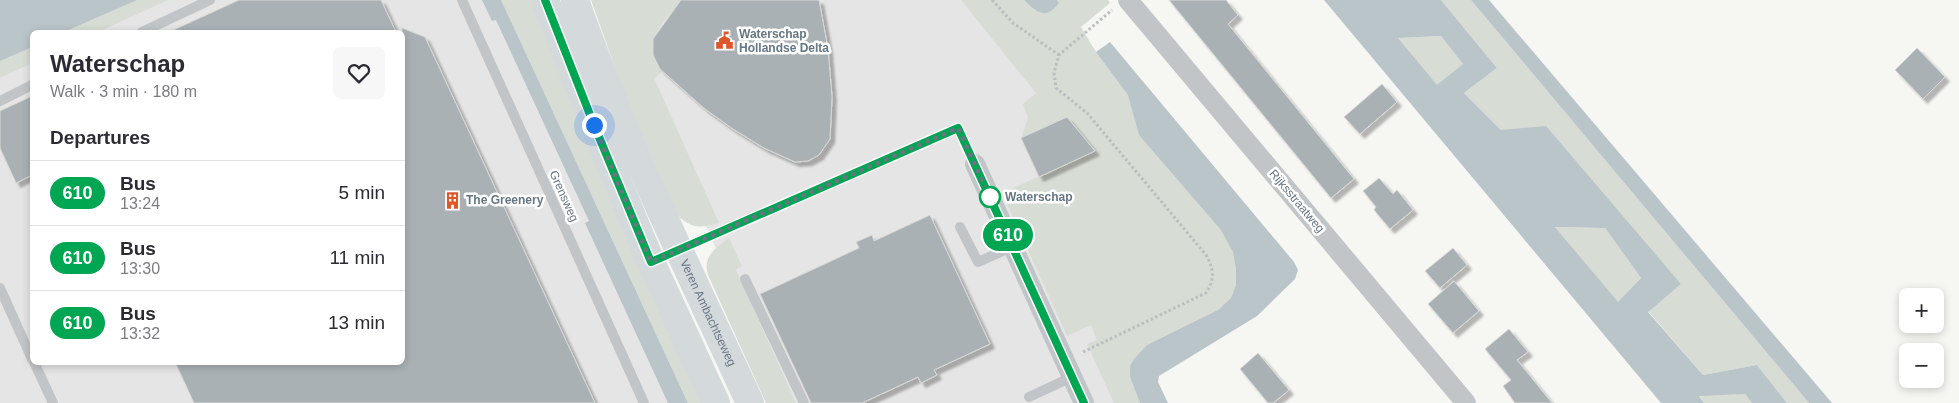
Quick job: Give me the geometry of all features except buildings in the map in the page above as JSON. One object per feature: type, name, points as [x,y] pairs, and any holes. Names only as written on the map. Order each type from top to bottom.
[{"type":"main road","points":[[546,0],[594,125],[651,262],[716,403]]},
{"type":"main road","name":"Veren Ambachtseweg","points":[[575,0],[605,82],[750,403]]},
{"type":"street","name":"Rijksstraatweg","points":[[1121,4],[1466,403]]},
{"type":"street","points":[[975,164],[1084,403]]},
{"type":"lane","points":[[146,30],[210,0]]},
{"type":"lane","name":"Grensweg","points":[[462,0],[644,403]]},
{"type":"lane","points":[[0,101],[30,86]]},
{"type":"lane","points":[[651,262],[958,128],[975,164]]},
{"type":"lane","points":[[960,227],[978,262],[1014,246]]},
{"type":"lane","points":[[745,279],[804,403]]},
{"type":"lane","points":[[0,288],[30,355]]},
{"type":"lane","points":[[35,365],[53,403]]},
{"type":"lane","points":[[1029,397],[1068,369]]},
{"type":"path","points":[[992,0],[1013,23],[1060,55]]},
{"type":"path","points":[[1068,369],[1206,293],[1211,286],[1213,275],[1212,264],[1206,255],[1087,113],[1056,88],[1054,73],[1060,55],[1121,4]]},
{"type":"shaded area","points":[[0,0],[502,0],[584,177],[679,403],[0,403]]},
{"type":"shaded area","points":[[0,0],[137,0],[69,30],[30,30],[30,48],[0,61]]},
{"type":"shaded area","points":[[137,0],[168,0],[102,30],[69,30]]},
{"type":"shaded area","points":[[482,0],[501,0],[688,403],[668,403],[585,223],[589,221],[496,20],[492,21]]},
{"type":"shaded area","points":[[501,0],[538,0],[709,403],[688,403]]},
{"type":"shaded area","points":[[591,0],[681,0],[656,34],[652,52],[655,62],[662,72],[654,78],[719,223],[697,226],[688,223],[678,216],[624,93]]},
{"type":"shaded area","points":[[624,0],[1051,0],[1286,269],[1148,374],[1160,403],[783,403],[647,90]]},
{"type":"shaded area","points":[[961,0],[1024,0],[1035,11],[1059,3],[1057,0],[1108,0],[1110,3],[1081,27],[1096,52],[1128,95],[1139,135],[1221,229],[1233,252],[1236,285],[1231,298],[1218,310],[1147,345],[1130,377],[1140,403],[1114,403],[1087,344],[1097,340],[1091,325],[1067,336],[1002,193],[1095,151],[1067,117],[1021,138],[1028,118],[1023,104],[1036,93]]},
{"type":"shaded area","points":[[1024,0],[1057,0],[1059,3],[1050,12],[1042,13]]},
{"type":"shaded area","points":[[1324,0],[1441,0],[1497,68],[1464,93],[1501,130],[1546,126],[1681,284],[1648,312],[1703,375],[1757,365],[1787,403],[1752,403],[1745,394],[1699,396],[1704,403],[1661,403]],"holes":[[[1441,36],[1463,64],[1437,85],[1398,38]],[[1555,227],[1605,228],[1641,278],[1618,302]]]},
{"type":"shaded area","points":[[1441,0],[1471,0],[1809,403],[1787,403],[1757,365],[1703,375],[1648,311],[1681,284],[1501,130],[1464,93],[1497,68]]},
{"type":"shaded area","points":[[1471,0],[1489,0],[1832,403],[1809,403]]},
{"type":"shaded area","points":[[1441,36],[1463,64],[1437,86],[1398,38]]},
{"type":"shaded area","points":[[1110,42],[1294,262],[1298,270],[1295,279],[1257,316],[1159,376],[1158,382],[1168,403],[1140,403],[1130,377],[1130,366],[1147,345],[1218,310],[1231,298],[1236,285],[1236,269],[1233,252],[1221,230],[1139,135],[1128,95],[1096,52]]},
{"type":"shaded area","points":[[30,48],[30,64],[0,78],[0,61]]},
{"type":"shaded area","points":[[1555,227],[1605,228],[1641,278],[1618,303]]},
{"type":"shaded area","points":[[729,238],[742,266],[736,270],[796,403],[766,403],[708,275],[707,263],[711,253]]},
{"type":"shaded area","points":[[1745,394],[1752,403],[1704,403],[1699,395]]},
{"type":"bus line","name":"610","points":[[545,0],[651,262],[725,228],[958,128],[1014,246],[1084,403]]},
{"type":"place","name":"Waterschap Hollandse Delta","points":[[725,41]]},
{"type":"place","name":"Waterschap","points":[[990,197]]},
{"type":"place","name":"The Greenery","points":[[452,200]]},
{"type":"route","points":[[594,125],[651,262],[725,228],[958,128],[990,197]]}]
